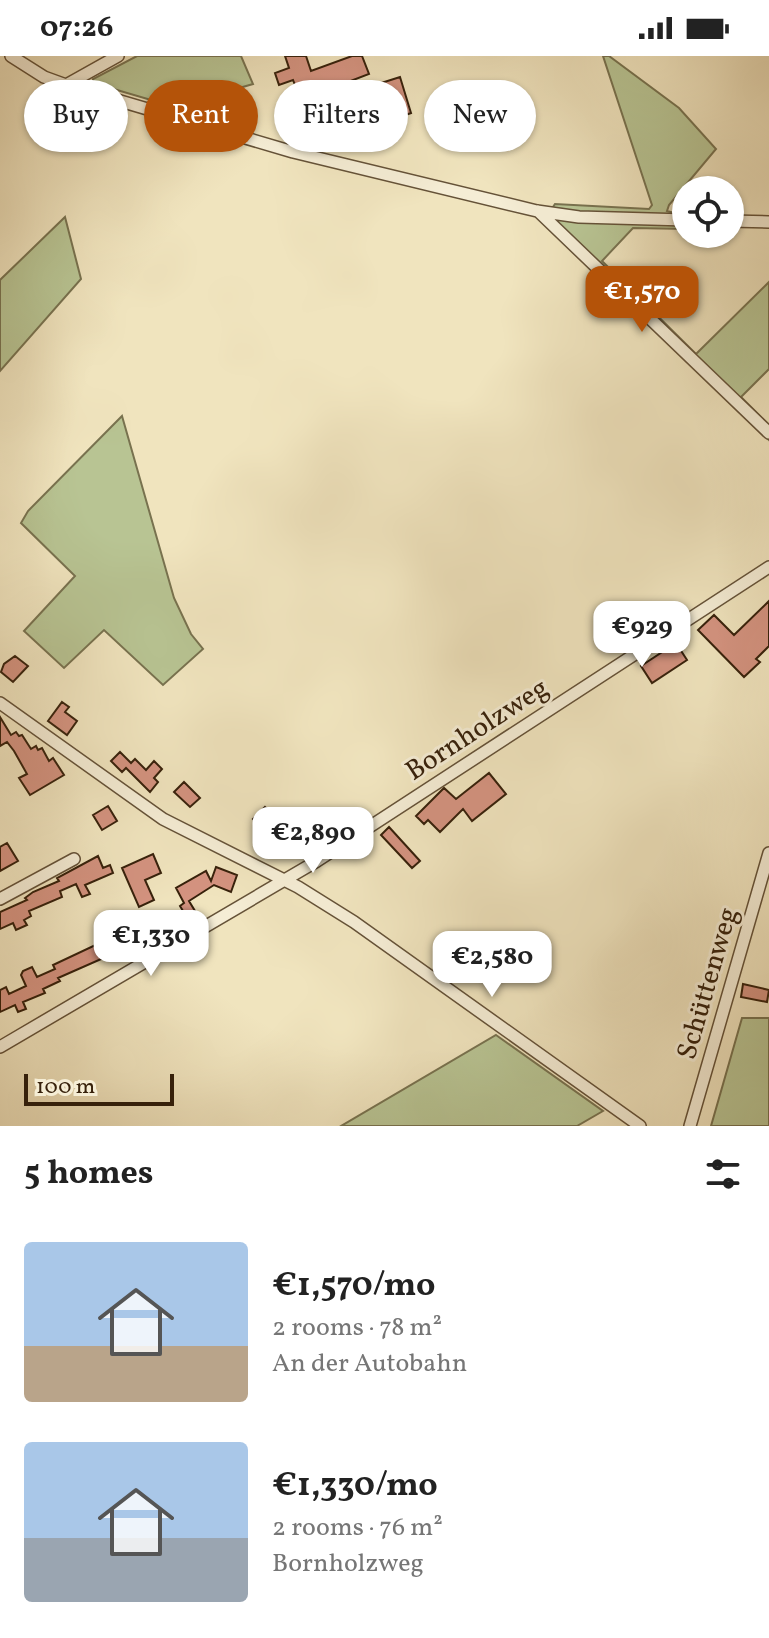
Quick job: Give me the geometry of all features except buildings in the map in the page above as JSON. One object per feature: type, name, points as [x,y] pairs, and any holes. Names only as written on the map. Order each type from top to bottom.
[{"type":"street","points":[[11,56],[52,80]]},
{"type":"street","points":[[75,80],[118,56]]},
{"type":"street","points":[[128,103],[293,152],[537,211],[579,217],[672,220]]},
{"type":"street","points":[[537,211],[769,433]]},
{"type":"street","points":[[569,239],[570,223],[579,217]]},
{"type":"street","points":[[744,221],[769,222]]},
{"type":"street","name":"Bornholzweg","points":[[0,1047],[285,880],[769,567]]},
{"type":"street","points":[[0,703],[154,813],[285,880],[354,922],[640,1126]]},
{"type":"street","name":"Schüttenweg","points":[[690,1126],[769,853]]},
{"type":"street","points":[[0,899],[74,859]]},
{"type":"green space","points":[[137,56],[241,56],[251,80],[144,80],[144,98],[128,93],[128,80],[93,79]]},
{"type":"green space","points":[[603,56],[609,56],[679,108],[716,149],[693,176],[672,176],[672,201],[667,211],[672,212],[672,229],[633,228],[602,261],[696,354],[769,282],[769,369],[741,397],[769,425],[769,440],[544,220],[555,204],[649,209],[652,205]]},
{"type":"green space","points":[[65,217],[81,279],[0,371],[0,280]]},
{"type":"green space","points":[[122,416],[174,598],[191,634],[203,649],[163,685],[104,630],[64,668],[24,631],[75,576],[21,523],[28,511]]},
{"type":"green space","points":[[742,1018],[769,1018],[769,1126],[711,1126]]},
{"type":"green space","points":[[496,1035],[603,1111],[577,1126],[341,1126]]}]
